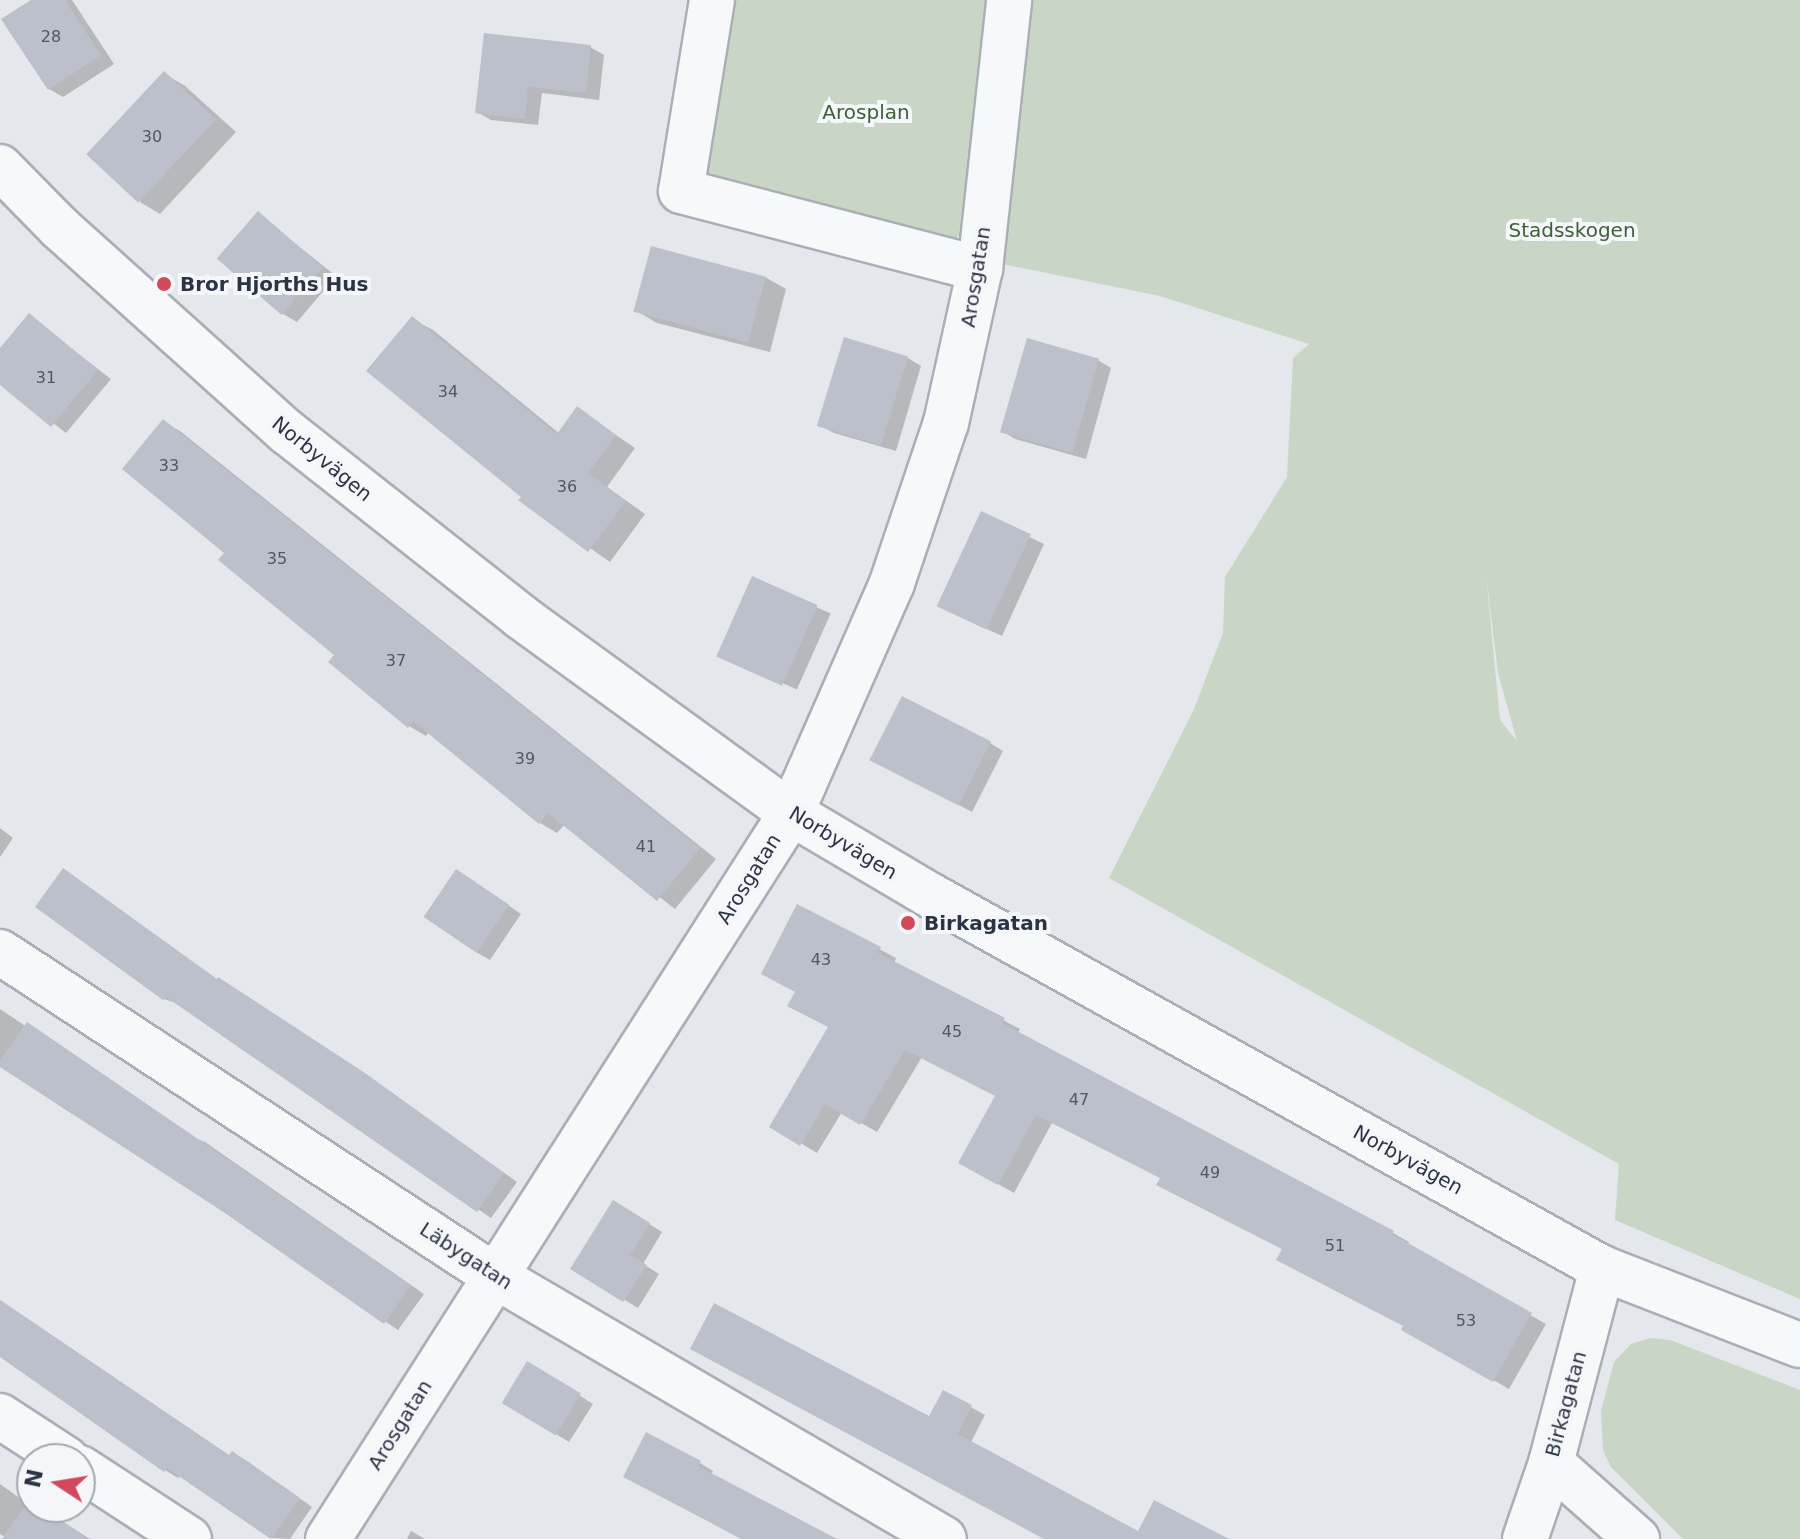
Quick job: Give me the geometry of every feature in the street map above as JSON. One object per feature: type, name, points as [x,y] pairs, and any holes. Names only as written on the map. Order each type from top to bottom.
[{"type":"street","points":[[712,0],[681,191],[980,269]]},
{"type":"street","name":"Arosgatan","points":[[328,1539],[791,813],[892,583],[946,423],[980,269],[1009,0]]},
{"type":"street","name":"Norbyvägen","points":[[0,167],[59,227],[287,432],[521,617],[791,813],[928,894],[1602,1268],[1800,1345]]},
{"type":"street","name":"Läbygatan","points":[[0,952],[495,1276],[944,1539]]},
{"type":"street","name":"Birkagatan","points":[[1525,1539],[1551,1463],[1602,1268]]},
{"type":"street","points":[[0,1416],[41,1443]]},
{"type":"street","points":[[1551,1463],[1637,1539]]},
{"type":"street","points":[[96,1478],[189,1539]]},
{"type":"green space","name":"Arosplan","points":[[726,0],[990,0],[963,228],[951,248],[700,183]]},
{"type":"green space","name":"Stadsskogen","points":[[1028,0],[1800,0],[1800,1299],[1615,1220],[1619,1164],[1109,878],[1194,709],[1223,633],[1225,577],[1287,477],[1293,358],[1309,344],[1160,296],[997,263]],"holes":[[[1486,575],[1498,673],[1517,741],[1500,720]]]},
{"type":"green space","points":[[1650,1338],[1670,1340],[1800,1390],[1800,1539],[1683,1539],[1611,1467],[1603,1450],[1601,1411],[1614,1362],[1631,1344]]},
{"type":"building","points":[[31,0],[65,0],[101,55],[48,90],[1,19]]},
{"type":"building","points":[[484,33],[591,45],[586,93],[528,87],[525,119],[475,113]]},
{"type":"building","points":[[164,71],[216,119],[138,203],[86,154]]},
{"type":"building","points":[[258,211],[323,267],[282,315],[217,259]]},
{"type":"building","points":[[651,246],[766,277],[748,342],[633,312]]},
{"type":"building","points":[[29,313],[98,370],[51,427],[0,385],[0,348]]},
{"type":"building","points":[[412,316],[557,434],[577,406],[616,435],[588,473],[626,501],[588,552],[518,500],[521,497],[366,371]]},
{"type":"building","points":[[844,337],[908,357],[881,446],[817,426]]},
{"type":"building","points":[[1027,338],[1099,359],[1072,453],[1000,432]]},
{"type":"building","points":[[163,419],[700,848],[657,901],[548,813],[539,824],[413,721],[408,728],[328,662],[334,655],[218,560],[224,553],[122,469]]},
{"type":"building","points":[[981,511],[1031,534],[986,629],[937,606]]},
{"type":"building","points":[[752,576],[818,605],[782,686],[716,656]]},
{"type":"building","points":[[902,696],[991,741],[958,806],[869,760]]},
{"type":"building","points":[[63,868],[217,979],[365,1073],[504,1173],[477,1212],[166,997],[163,1000],[35,907]]},
{"type":"building","points":[[456,869],[509,905],[477,953],[424,917]]},
{"type":"building","points":[[797,904],[881,947],[878,953],[1005,1018],[1002,1023],[1394,1231],[1392,1234],[1532,1313],[1493,1382],[1401,1330],[1403,1326],[1276,1260],[1282,1249],[1156,1185],[1160,1178],[1036,1115],[998,1185],[958,1163],[995,1096],[905,1050],[860,1125],[825,1104],[800,1146],[769,1127],[828,1027],[787,1006],[795,992],[761,974]]},
{"type":"building","points":[[27,1022],[411,1285],[384,1324],[225,1213],[0,1067],[0,1060]]},
{"type":"building","points":[[613,1200],[650,1223],[630,1255],[647,1265],[623,1302],[570,1269]]},
{"type":"building","points":[[0,1300],[229,1455],[232,1451],[300,1498],[271,1539],[167,1468],[164,1472],[0,1357]]},
{"type":"building","points":[[714,1303],[929,1416],[943,1390],[972,1405],[958,1434],[1138,1531],[1154,1500],[1229,1539],[1044,1539],[690,1349]]},
{"type":"building","points":[[527,1361],[581,1393],[556,1435],[502,1403]]},
{"type":"building","points":[[646,1432],[701,1461],[698,1466],[837,1539],[742,1539],[623,1477]]},
{"type":"building","points":[[16,1519],[16,1523],[65,1523],[88,1539],[2,1539]]},
{"type":"place","name":"Bror Hjorths Hus","points":[[164,284]]},
{"type":"place","name":"Birkagatan","points":[[908,923]]}]
